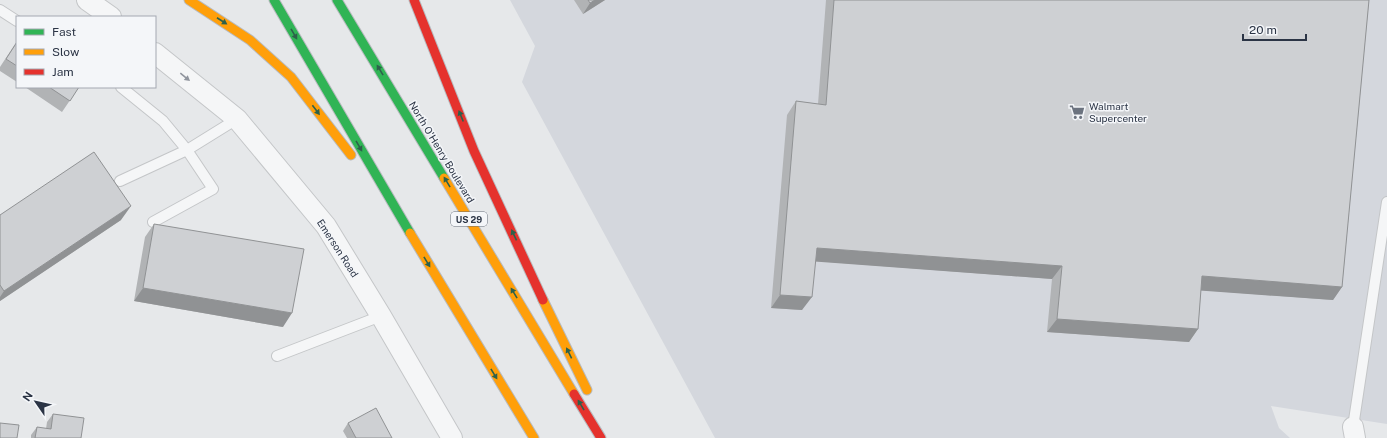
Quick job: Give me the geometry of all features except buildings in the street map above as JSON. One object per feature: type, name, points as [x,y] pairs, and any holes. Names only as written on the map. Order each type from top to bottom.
[{"type":"highway","points":[[189,0],[250,40],[291,77],[407,229]]},
{"type":"highway","points":[[274,0],[407,229],[534,438]]},
{"type":"highway","name":"North O'Henry Boulevard","points":[[337,0],[606,436]]},
{"type":"highway","points":[[414,0],[474,151],[554,323],[591,398]]},
{"type":"street","points":[[87,0],[110,16]]},
{"type":"street","name":"Emerson Road","points":[[156,54],[237,119],[326,226],[381,316],[452,438]]},
{"type":"lane","points":[[0,10],[16,19]]},
{"type":"lane","points":[[122,88],[163,120],[188,150],[214,189],[153,222]]},
{"type":"lane","points":[[120,181],[188,150],[237,119]]},
{"type":"lane","points":[[1354,433],[1387,202]]},
{"type":"lane","points":[[277,356],[381,316]]},
{"type":"shaded area","points":[[510,0],[1387,0],[1387,424],[1271,406],[1279,428],[1290,438],[715,438],[522,82],[535,46]]},
{"type":"traffic: fast","points":[[274,0],[410,233]]},
{"type":"traffic: fast","points":[[337,0],[444,178]]},
{"type":"traffic: slow","points":[[189,0],[250,40],[291,77],[351,155]]},
{"type":"traffic: slow","points":[[444,178],[574,394]]},
{"type":"traffic: slow","points":[[410,233],[534,438]]},
{"type":"traffic: slow","points":[[543,300],[587,390]]},
{"type":"traffic: jam","points":[[414,0],[474,151],[543,300]]},
{"type":"traffic: jam","points":[[574,394],[601,438]]},
{"type":"place","name":"Walmart Supercenter","points":[[1077,112]]}]
